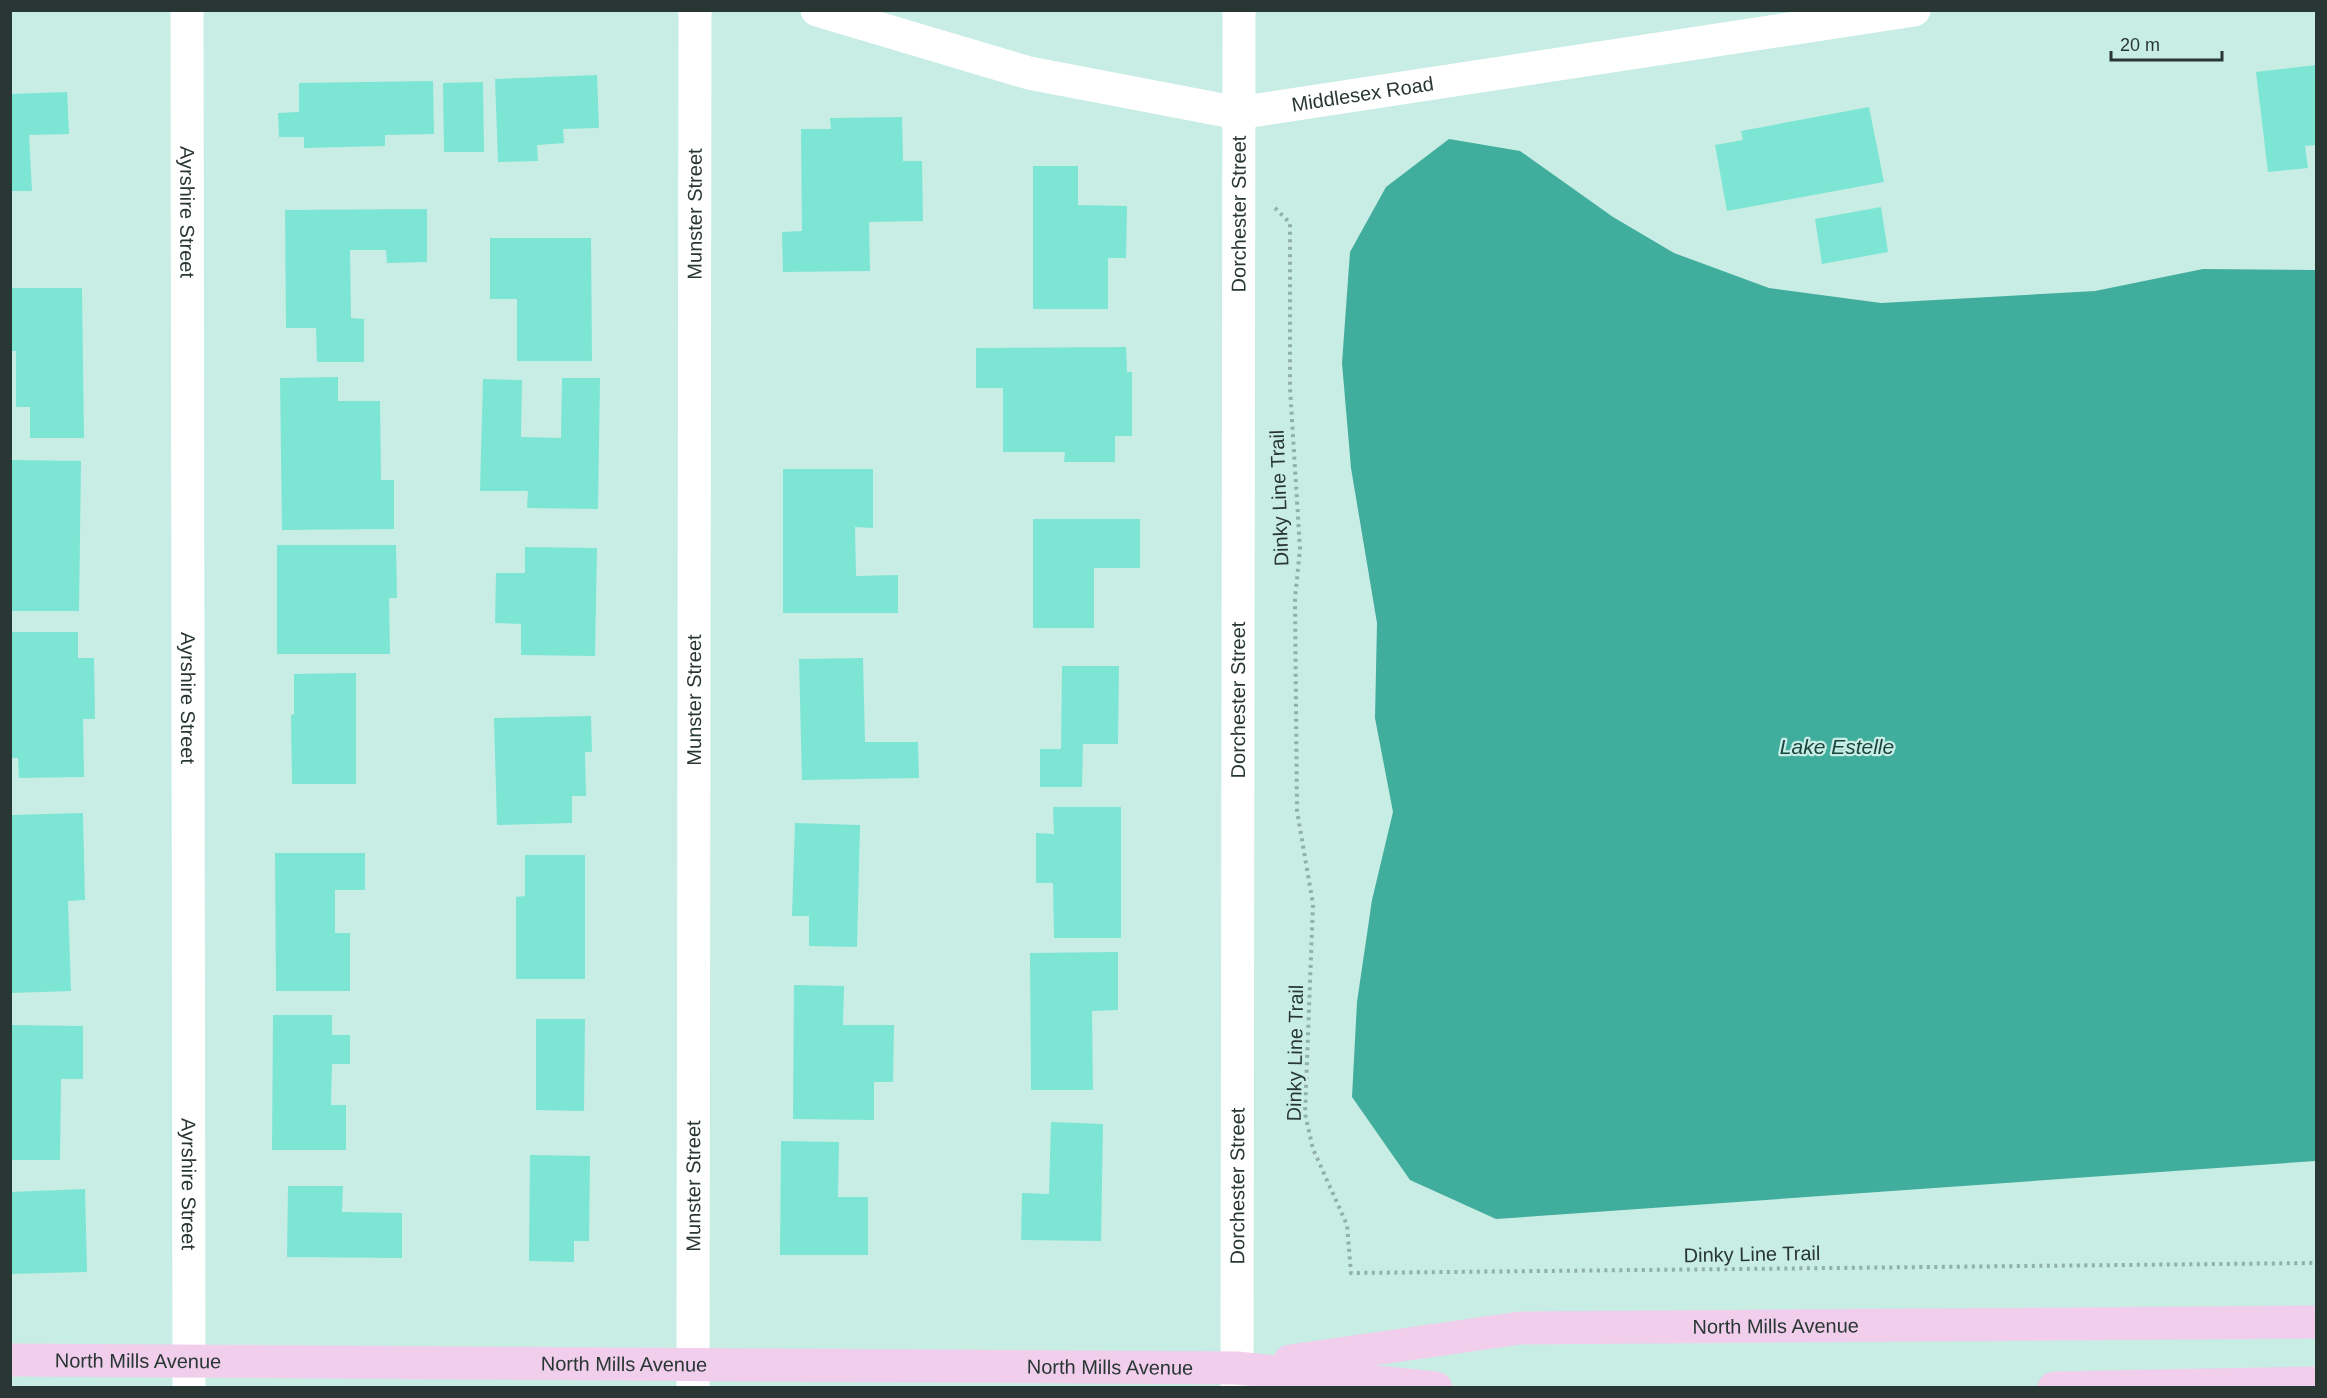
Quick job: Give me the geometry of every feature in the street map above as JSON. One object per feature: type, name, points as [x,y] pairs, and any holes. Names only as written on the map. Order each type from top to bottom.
[{"type":"main road","name":"North Mills Avenue","points":[[1237,1378],[1520,1328],[2316,1322]]},
{"type":"main road","name":"North Mills Avenue","points":[[10,1360],[188,1374],[1237,1378],[1436,1388]]},
{"type":"main road","points":[[2054,1388],[2316,1383]]},
{"type":"street","name":"Ayrshire Street","points":[[187,10],[188,1374]]},
{"type":"street","name":"Munster Street","points":[[693,1377],[695,10]]},
{"type":"street","name":"Middlesex Road","points":[[817,10],[1029,73],[1238,113],[1914,10]]},
{"type":"street","name":"Dorchester Street","points":[[1237,1378],[1239,10]]},
{"type":"path","name":"Dinky Line Trail","points":[[1238,171],[1290,223],[1290,388],[1300,549],[1294,598],[1297,811],[1313,904],[1305,1114],[1313,1149],[1347,1225],[1351,1273],[2316,1263]]},
{"type":"water","name":"Lake Estelle","points":[[1449,139],[1520,151],[1613,217],[1674,253],[1769,288],[1881,303],[2095,291],[2203,269],[2316,270],[2316,1161],[1496,1219],[1410,1180],[1352,1097],[1357,1002],[1372,900],[1393,812],[1375,718],[1377,623],[1351,468],[1342,363],[1350,252],[1386,187]]},
{"type":"building","points":[[2316,65],[2316,145],[2305,146],[2308,168],[2268,172],[2256,72]]},
{"type":"building","points":[[597,75],[599,128],[563,129],[564,143],[537,145],[538,161],[498,162],[495,79]]},
{"type":"building","points":[[433,81],[434,134],[385,135],[385,146],[304,148],[304,137],[279,137],[278,113],[299,112],[299,83]]},
{"type":"building","points":[[483,82],[484,152],[444,152],[443,83]]},
{"type":"building","points":[[67,92],[69,134],[29,135],[32,191],[10,191],[10,94]]},
{"type":"building","points":[[1869,107],[1884,182],[1727,211],[1715,145],[1743,140],[1741,131]]},
{"type":"building","points":[[902,117],[903,161],[922,161],[923,221],[869,222],[870,271],[783,272],[782,232],[802,231],[801,129],[831,129],[830,118]]},
{"type":"building","points":[[1033,166],[1078,166],[1078,205],[1127,206],[1126,258],[1108,258],[1108,309],[1033,309]]},
{"type":"building","points":[[1881,207],[1888,252],[1822,264],[1815,219]]},
{"type":"building","points":[[427,209],[427,262],[387,263],[386,250],[350,250],[351,318],[364,319],[364,362],[317,362],[316,328],[286,328],[285,210]]},
{"type":"building","points":[[490,238],[591,238],[592,361],[517,361],[517,299],[490,299]]},
{"type":"building","points":[[10,288],[82,288],[84,438],[30,438],[30,407],[16,407],[16,351],[10,351]]},
{"type":"building","points":[[1126,347],[1127,372],[1132,372],[1132,436],[1115,436],[1115,462],[1064,462],[1065,452],[1003,452],[1003,388],[976,388],[976,348]]},
{"type":"building","points":[[338,377],[338,401],[380,401],[381,480],[394,480],[394,529],[282,530],[280,378]]},
{"type":"building","points":[[562,378],[600,378],[598,509],[527,508],[528,491],[480,491],[483,379],[522,380],[521,437],[561,438]]},
{"type":"building","points":[[11,460],[81,461],[79,611],[10,611]]},
{"type":"building","points":[[783,469],[873,469],[873,528],[855,527],[856,576],[898,575],[898,613],[783,613]]},
{"type":"building","points":[[1033,519],[1140,519],[1140,568],[1094,568],[1094,628],[1033,628]]},
{"type":"building","points":[[277,545],[396,545],[397,598],[389,598],[390,654],[277,654]]},
{"type":"building","points":[[525,547],[597,548],[595,656],[521,655],[521,624],[495,623],[496,573],[525,573]]},
{"type":"building","points":[[10,632],[78,632],[78,658],[94,658],[95,719],[83,719],[84,777],[19,778],[18,758],[10,758]]},
{"type":"building","points":[[863,658],[865,742],[918,742],[919,778],[802,780],[799,659]]},
{"type":"building","points":[[1062,666],[1119,666],[1118,744],[1083,744],[1082,787],[1040,787],[1040,749],[1061,749]]},
{"type":"building","points":[[356,673],[356,784],[292,784],[291,715],[294,714],[294,674]]},
{"type":"building","points":[[591,716],[592,752],[585,752],[586,796],[572,796],[572,823],[497,825],[494,718]]},
{"type":"building","points":[[1053,807],[1121,807],[1121,938],[1054,938],[1053,883],[1036,883],[1036,833],[1054,834]]},
{"type":"building","points":[[83,813],[85,900],[68,901],[71,991],[10,993],[10,815]]},
{"type":"building","points":[[795,823],[860,825],[857,947],[809,946],[809,916],[792,916]]},
{"type":"building","points":[[275,853],[365,853],[365,890],[335,890],[335,933],[350,933],[350,991],[276,991]]},
{"type":"building","points":[[525,855],[585,855],[585,979],[516,979],[516,897],[525,896]]},
{"type":"building","points":[[1118,952],[1118,1010],[1092,1011],[1093,1090],[1031,1090],[1030,953]]},
{"type":"building","points":[[794,985],[844,986],[843,1025],[894,1025],[893,1082],[874,1082],[874,1120],[793,1119]]},
{"type":"building","points":[[273,1015],[332,1015],[332,1035],[350,1035],[350,1064],[332,1064],[331,1105],[346,1105],[346,1150],[272,1150]]},
{"type":"building","points":[[536,1019],[585,1019],[584,1111],[536,1110]]},
{"type":"building","points":[[10,1025],[83,1026],[83,1079],[61,1079],[60,1160],[10,1160]]},
{"type":"building","points":[[1051,1122],[1103,1124],[1101,1241],[1021,1240],[1022,1193],[1049,1194]]},
{"type":"building","points":[[781,1141],[839,1142],[838,1197],[868,1197],[868,1255],[780,1255]]},
{"type":"building","points":[[530,1155],[590,1156],[589,1241],[574,1241],[574,1262],[529,1261]]},
{"type":"building","points":[[288,1186],[343,1186],[342,1212],[402,1213],[402,1258],[287,1257]]},
{"type":"building","points":[[85,1189],[87,1272],[10,1274],[10,1192]]}]
